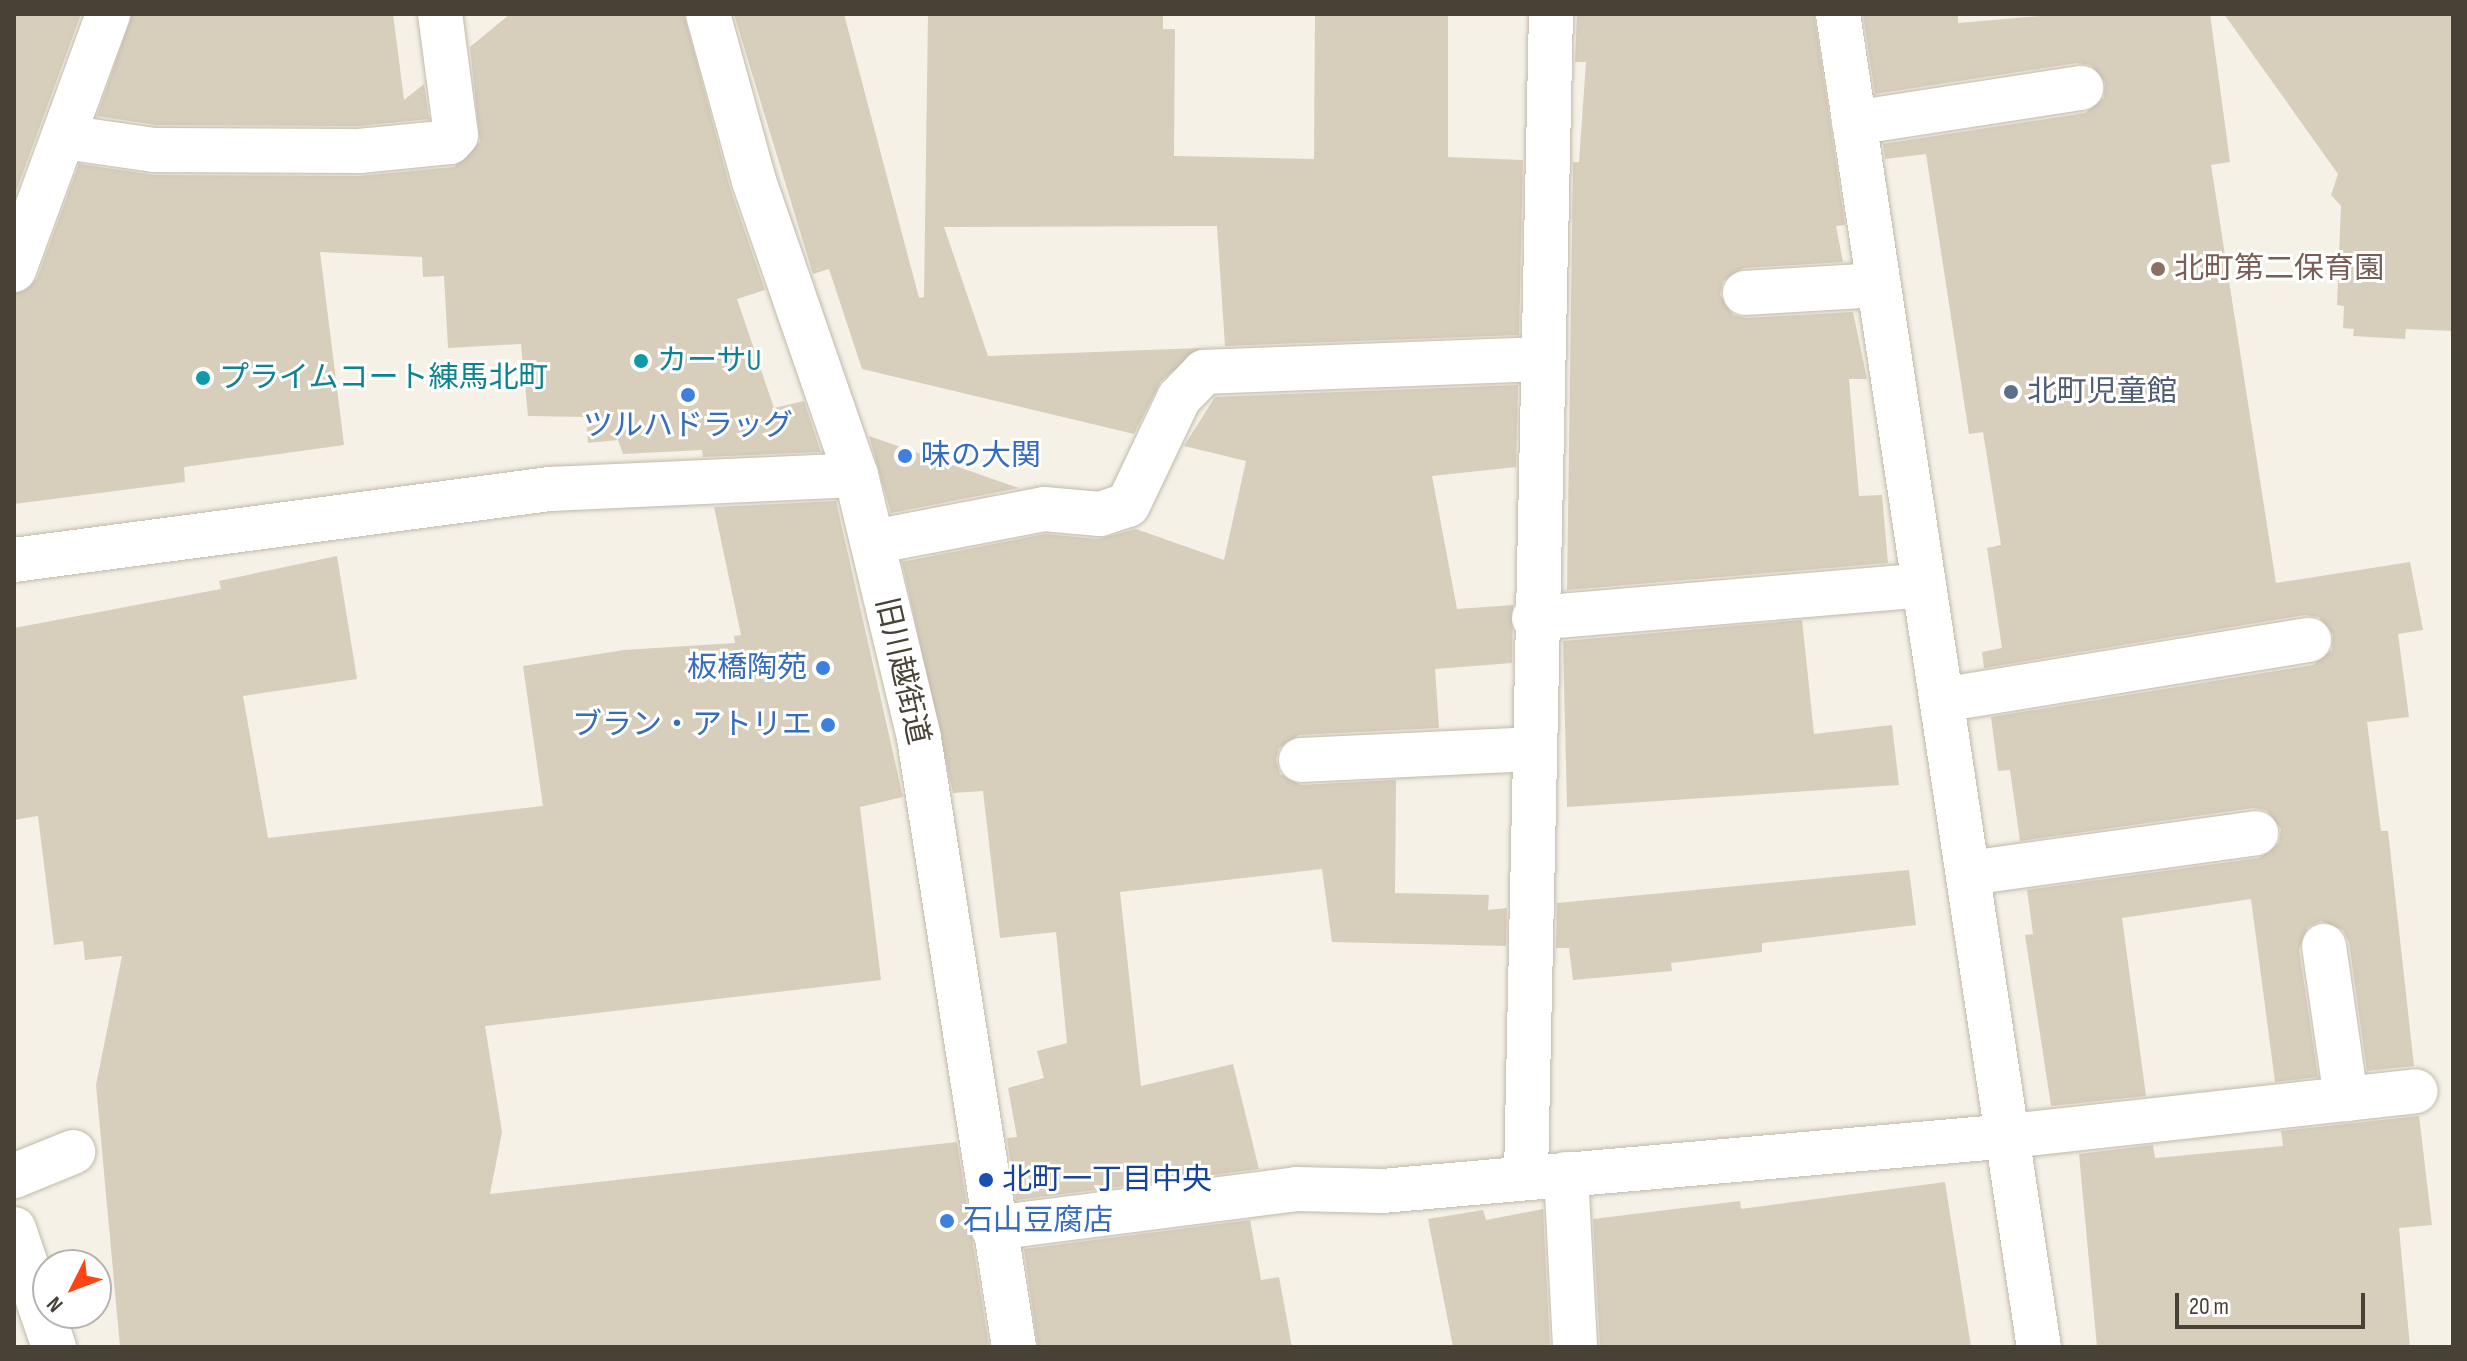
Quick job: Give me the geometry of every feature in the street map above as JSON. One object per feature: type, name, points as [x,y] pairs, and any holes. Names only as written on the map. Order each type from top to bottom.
[{"type":"street","points":[[14,270],[108,14]]},
{"type":"street","points":[[64,137],[154,150],[359,151],[450,142],[456,135],[440,14]]},
{"type":"street","name":"旧川越街道","points":[[708,14],[754,181],[856,475],[919,738],[993,1228],[1014,1347]]},
{"type":"street","points":[[1551,14],[1531,749],[1546,1175],[1575,1347]]},
{"type":"street","points":[[1838,14],[2010,1136],[2039,1347]]},
{"type":"street","points":[[1854,123],[2081,88]]},
{"type":"street","points":[[1745,293],[1878,285]]},
{"type":"street","points":[[873,542],[1044,509],[1100,514],[1128,505],[1179,398],[1204,372],[1540,359]]},
{"type":"street","points":[[14,560],[550,489],[856,475]]},
{"type":"street","points":[[1534,618],[1924,585]]},
{"type":"street","points":[[1942,700],[2309,640]]},
{"type":"street","points":[[1301,760],[1531,749]]},
{"type":"street","points":[[1969,873],[2256,833]]},
{"type":"street","points":[[2324,946],[2346,1099]]},
{"type":"street","points":[[993,1228],[1296,1189],[1382,1191],[2010,1136],[2416,1091]]},
{"type":"street","points":[[14,1176],[73,1152]]},
{"type":"street","points":[[14,1229],[54,1347]]},
{"type":"building","points":[[14,14],[81,14],[14,197]]},
{"type":"building","points":[[132,14],[393,14],[404,100],[424,84],[429,119],[358,126],[156,125],[97,116]]},
{"type":"building","points":[[510,14],[684,14],[730,188],[765,290],[737,299],[774,408],[804,401],[821,452],[703,457],[702,450],[623,454],[618,440],[588,443],[586,417],[528,416],[521,344],[448,348],[444,276],[423,277],[422,257],[320,252],[344,445],[184,467],[185,482],[14,504],[14,294],[37,279],[79,164],[154,175],[359,176],[454,167],[480,142],[470,47]]},
{"type":"building","points":[[734,14],[844,14],[919,298],[924,297],[928,14],[1163,14],[1163,29],[1175,29],[1174,156],[1314,159],[1315,14],[1448,14],[1448,157],[1523,160],[1519,335],[1225,346],[1217,226],[944,227],[988,356],[1201,348],[1161,381],[1134,434],[862,369],[829,269],[813,274]]},
{"type":"building","points":[[1577,14],[1814,14],[1845,225],[1836,226],[1843,262],[1743,268],[1723,281],[1720,295],[1733,315],[1746,318],[1853,312],[1867,379],[1849,379],[1859,496],[1882,495],[1888,563],[1567,590],[1573,162],[1579,162],[1586,62],[1575,62]]},
{"type":"building","points":[[1863,14],[1958,14],[1958,23],[2065,14],[2210,14],[2230,162],[2211,165],[2276,583],[2410,562],[2423,630],[2398,634],[2409,717],[2367,722],[2381,831],[2388,831],[2414,1066],[2367,1071],[2349,942],[2343,930],[2321,921],[2308,927],[2299,949],[2318,1077],[2275,1082],[2251,899],[2122,918],[2146,1096],[2051,1106],[2025,935],[2033,934],[2027,890],[2259,858],[2279,843],[2281,829],[2266,810],[2253,808],[2020,841],[2010,770],[1998,771],[1991,717],[2313,665],[2332,650],[2333,635],[2319,617],[2305,615],[1984,668],[1982,652],[2002,648],[1987,548],[2001,545],[1983,432],[1969,434],[1926,154],[1885,159],[1883,144],[2085,113],[2104,98],[2105,83],[2091,65],[2077,63],[1875,94]]},
{"type":"building","points":[[2224,14],[2453,14],[2453,331],[2406,329],[2405,339],[2353,336],[2354,329],[2343,328],[2344,306],[2337,305],[2341,206],[2331,195],[2338,174]]},
{"type":"building","points":[[1518,385],[1516,467],[1432,476],[1457,609],[1513,605],[1512,663],[1435,669],[1439,728],[1299,735],[1279,748],[1276,760],[1280,774],[1301,785],[1396,780],[1395,893],[1489,895],[1488,910],[1507,908],[1506,946],[1332,942],[1322,869],[1120,892],[1141,1086],[1233,1064],[1259,1169],[1016,1200],[1007,1138],[1017,1137],[1008,1088],[1044,1078],[1037,1051],[1067,1043],[1056,932],[1000,938],[983,791],[953,793],[902,562],[1045,534],[1098,539],[1136,529],[1224,560],[1246,461],[1184,446],[1215,397]]},
{"type":"building","points":[[869,436],[1019,488],[891,513]]},
{"type":"building","points":[[836,501],[903,797],[860,807],[881,980],[485,1026],[502,1132],[490,1194],[957,1142],[989,1347],[120,1347],[96,1085],[122,956],[85,960],[83,941],[54,945],[38,816],[14,820],[14,628],[221,589],[219,581],[337,556],[357,679],[243,696],[268,838],[543,806],[523,666],[624,650],[735,643],[734,636],[741,635],[714,507]]},
{"type":"building","points":[[1802,620],[1814,734],[1892,725],[1899,785],[1567,807],[1563,641]]},
{"type":"building","points":[[1909,870],[1916,925],[1762,943],[1762,952],[1671,963],[1672,971],[1573,980],[1569,948],[1556,948],[1557,903]]},
{"type":"building","points":[[2419,1116],[2432,1225],[2399,1228],[2410,1347],[2097,1347],[2079,1154],[2153,1145],[2155,1158],[2283,1146],[2281,1131]]},
{"type":"building","points":[[1945,1182],[1971,1347],[1600,1347],[1593,1219],[1740,1201],[1741,1209]]},
{"type":"building","points":[[1543,1209],[1550,1347],[1453,1347],[1428,1219],[1483,1210],[1486,1220]]},
{"type":"building","points":[[1250,1220],[1261,1280],[1279,1277],[1292,1347],[1038,1347],[1024,1249]]},
{"type":"place","name":"北町第二保育園","points":[[2158,269]]},
{"type":"place","name":"カーサU","points":[[641,361]]},
{"type":"place","name":"プライムコート練馬北町","points":[[203,378]]},
{"type":"place","name":"北町児童館","points":[[2011,392]]},
{"type":"place","name":"ツルハドラッグ","points":[[688,395]]},
{"type":"place","name":"味の大関","points":[[905,456]]},
{"type":"place","name":"板橋陶苑","points":[[823,668]]},
{"type":"place","name":"ブラン・アトリエ","points":[[828,725]]},
{"type":"place","name":"北町一丁目中央","points":[[986,1180]]},
{"type":"place","name":"石山豆腐店","points":[[947,1221]]}]
